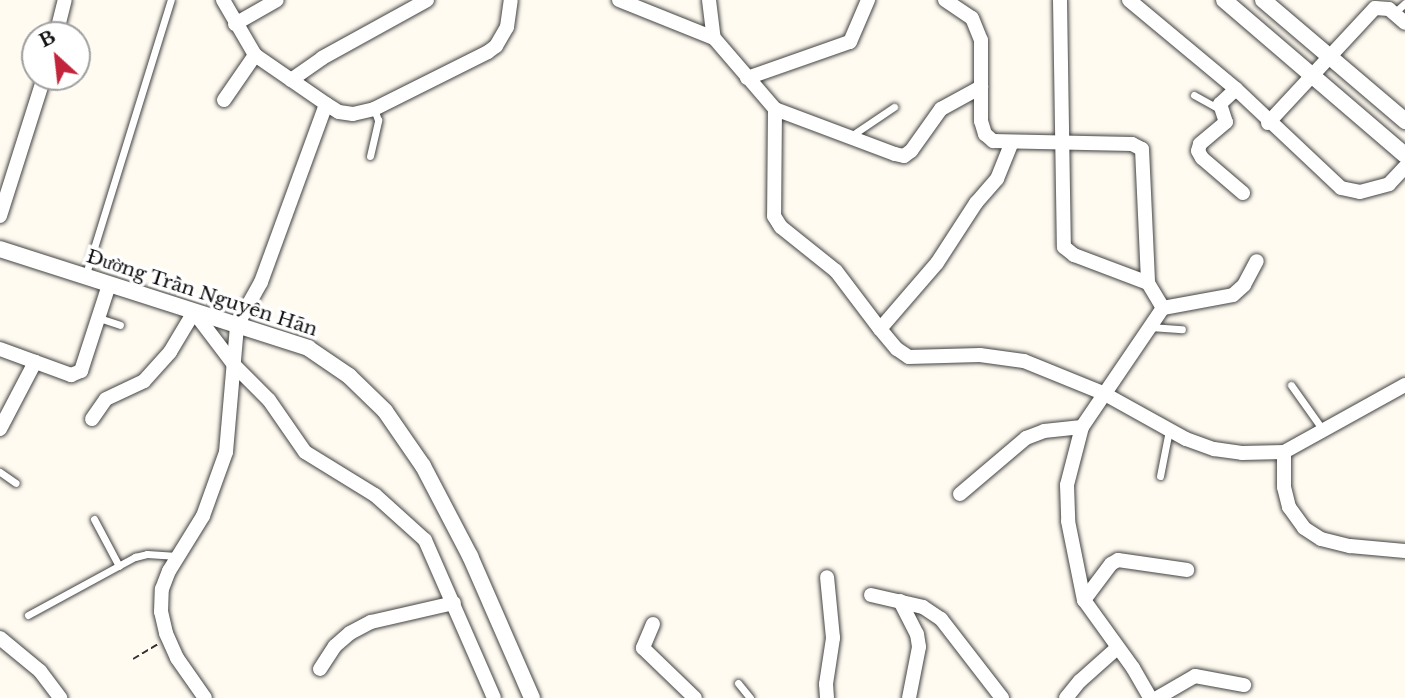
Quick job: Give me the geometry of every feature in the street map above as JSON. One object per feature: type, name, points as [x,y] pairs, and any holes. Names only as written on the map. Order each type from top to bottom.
[{"type":"street","points":[[60,21],[65,0]]},
{"type":"street","points":[[223,0],[256,55],[339,112],[354,114],[374,109],[496,46],[507,27],[510,0]]},
{"type":"street","points":[[235,24],[277,0]]},
{"type":"street","points":[[291,80],[321,58],[427,0]]},
{"type":"street","points":[[619,0],[714,38],[775,109],[904,156],[911,151],[941,109],[981,87]]},
{"type":"street","points":[[709,0],[714,38]]},
{"type":"street","points":[[747,78],[850,42],[867,0]]},
{"type":"street","points":[[945,0],[972,18],[981,40],[981,121],[985,134],[993,141],[1132,144],[1142,149],[1148,283],[1163,308]]},
{"type":"street","points":[[1060,0],[1064,247],[1074,255],[1148,283]]},
{"type":"street","points":[[1129,0],[1236,89],[1268,123],[1341,188],[1360,192],[1389,184],[1405,167]]},
{"type":"street","points":[[1224,0],[1405,155]]},
{"type":"street","points":[[1262,0],[1405,121]]},
{"type":"street","points":[[1268,123],[1375,8],[1402,13]]},
{"type":"street","points":[[224,100],[256,55]]},
{"type":"street","points":[[1236,89],[1220,104],[1226,122],[1200,144],[1198,151],[1202,158],[1243,193]]},
{"type":"street","points":[[0,216],[40,91]]},
{"type":"street","points":[[205,698],[177,658],[168,638],[161,612],[162,589],[202,516],[226,452],[237,325],[261,282],[326,104]]},
{"type":"street","points":[[775,109],[774,216],[781,227],[836,271],[880,329],[897,349],[909,357],[980,355],[1024,361],[1102,393],[1169,429],[1214,449],[1242,453],[1284,452],[1405,385]]},
{"type":"street","points":[[880,329],[937,263],[976,204],[997,179],[1012,142]]},
{"type":"street","name":"Đường Trần Nguyên Hãn","points":[[0,249],[237,325],[321,355],[349,376],[385,411],[423,466],[494,606],[532,698]]},
{"type":"street","points":[[1150,698],[1133,668],[1084,600],[1068,521],[1067,485],[1082,427],[1102,393],[1163,308],[1233,295],[1244,285],[1257,261]]},
{"type":"street","points":[[0,349],[71,374],[81,371],[109,285]]},
{"type":"street","points":[[92,419],[106,399],[144,381],[170,352],[194,312],[235,366],[269,400],[304,452],[375,495],[415,529],[431,550],[494,698]]},
{"type":"street","points":[[0,429],[35,362]]},
{"type":"street","points":[[960,494],[1026,438],[1044,431],[1082,427]]},
{"type":"street","points":[[1284,452],[1286,497],[1289,507],[1304,528],[1321,539],[1350,546],[1405,551]]},
{"type":"street","points":[[1084,600],[1111,564],[1118,560],[1187,570]]},
{"type":"street","points":[[827,577],[833,638],[826,684],[827,698]]},
{"type":"street","points":[[871,594],[923,607],[942,619],[1002,698]]},
{"type":"street","points":[[900,601],[917,634],[919,648],[909,698]]},
{"type":"street","points":[[320,669],[335,646],[350,633],[370,622],[454,603]]},
{"type":"street","points":[[653,624],[643,648],[695,698]]},
{"type":"street","points":[[0,638],[40,671],[60,698]]},
{"type":"street","points":[[1066,698],[1080,681],[1117,648]]},
{"type":"street","points":[[1157,698],[1195,676],[1244,685]]},
{"type":"lane","points":[[85,277],[171,0]]},
{"type":"lane","points":[[1194,95],[1221,111]]},
{"type":"lane","points":[[851,136],[894,107]]},
{"type":"lane","points":[[370,156],[378,120],[374,109]]},
{"type":"lane","points":[[99,318],[120,325]]},
{"type":"lane","points":[[1149,327],[1182,329]]},
{"type":"lane","points":[[1291,384],[1324,430]]},
{"type":"lane","points":[[1160,476],[1169,429]]},
{"type":"lane","points":[[0,472],[16,483]]},
{"type":"lane","points":[[94,519],[119,566]]},
{"type":"lane","points":[[28,615],[147,554],[178,556]]},
{"type":"lane","points":[[738,684],[750,698]]},
{"type":"path","points":[[133,659],[168,638]]}]
